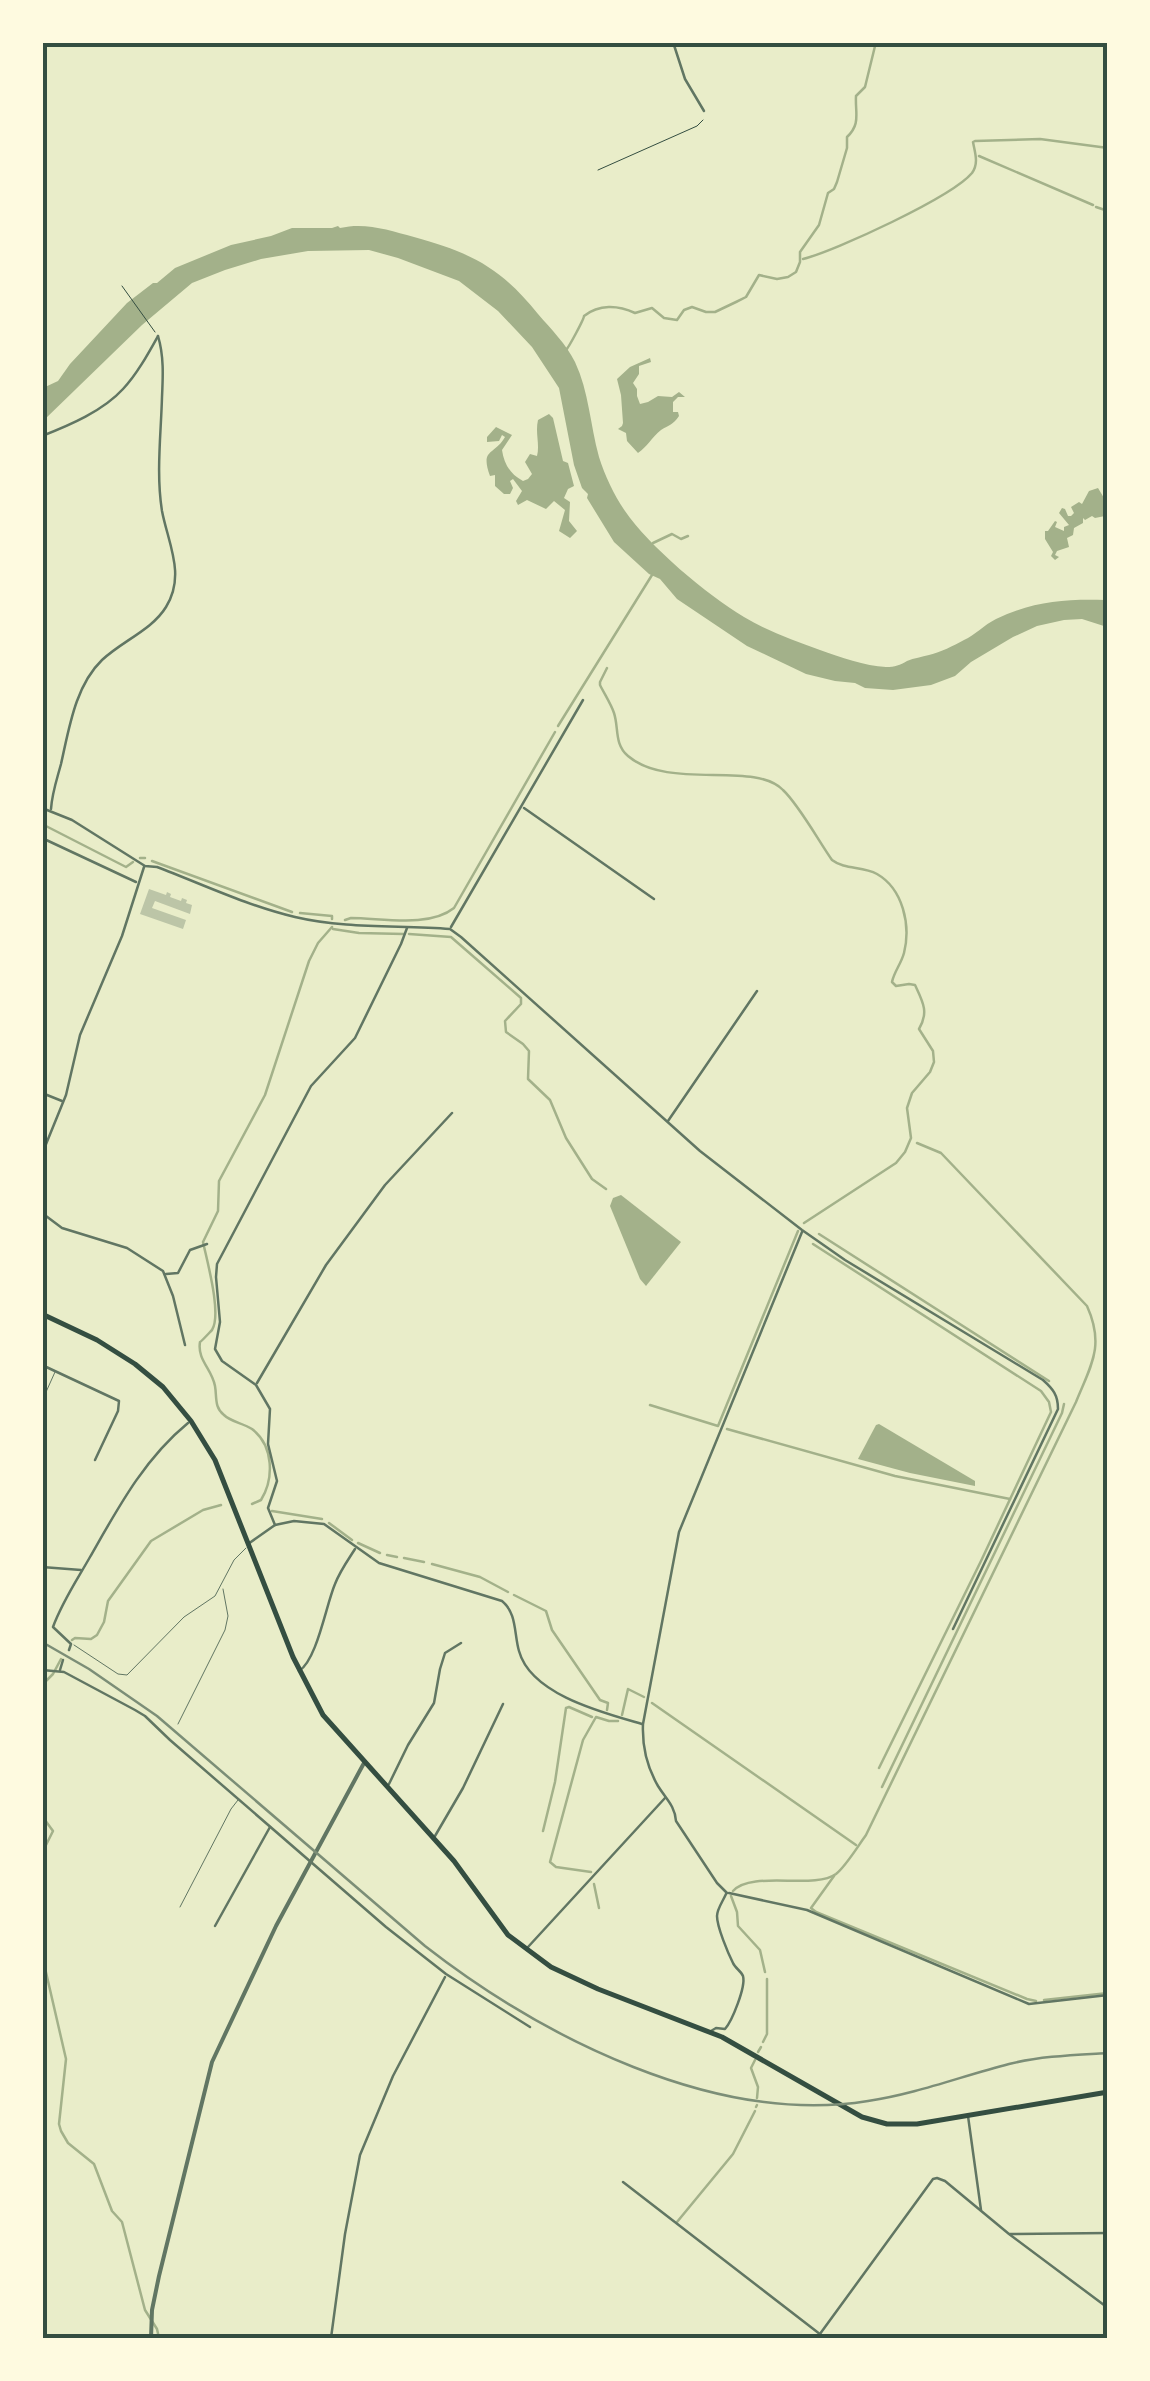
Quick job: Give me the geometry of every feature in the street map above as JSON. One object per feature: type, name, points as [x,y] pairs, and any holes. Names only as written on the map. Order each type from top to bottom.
[{"type":"highway","points":[[42,1314],[97,1340],[135,1364],[163,1387],[192,1421],[215,1460],[299,1671],[322,1715],[454,1861],[508,1936],[526,1950],[594,1987],[736,2044],[869,2120],[896,2125],[1108,2092]]},
{"type":"street","points":[[673,42],[685,79],[704,113]]},
{"type":"street","points":[[42,436],[114,398],[158,336],[163,368],[161,498],[176,566],[170,600],[155,620],[112,652],[88,677],[68,728],[50,810]]},
{"type":"street","points":[[450,929],[583,700]]},
{"type":"street","points":[[522,807],[654,899]]},
{"type":"street","points":[[42,808],[72,820],[145,866],[157,867],[274,912],[356,926],[450,929],[714,1163],[845,1260],[1054,1389],[1058,1409],[953,1629]]},
{"type":"street","points":[[42,838],[138,883]]},
{"type":"street","points":[[42,1154],[63,1102],[80,1035],[122,936],[145,866]]},
{"type":"street","points":[[275,1525],[268,1508],[277,1482],[268,1444],[270,1409],[256,1384],[222,1361],[215,1350],[220,1322],[217,1264],[312,1086],[355,1038],[402,944],[406,928]]},
{"type":"street","points":[[667,1122],[756,991]]},
{"type":"street","points":[[42,1092],[63,1102]]},
{"type":"street","points":[[256,1384],[326,1265],[385,1185],[452,1113]]},
{"type":"street","points":[[42,1213],[62,1228],[127,1248],[158,1266],[173,1296],[185,1345]]},
{"type":"street","points":[[802,1230],[679,1532],[644,1724],[650,1771],[676,1810],[676,1821],[727,1892],[803,1909],[1029,2004],[1108,1995]]},
{"type":"street","points":[[164,1274],[178,1272],[188,1252],[208,1244]]},
{"type":"street","points":[[42,1365],[119,1401],[95,1460]]},
{"type":"street","points":[[69,1650],[71,1644],[56,1632],[54,1624],[82,1571],[136,1478],[192,1421]]},
{"type":"street","points":[[248,1544],[275,1525],[294,1521],[324,1524],[374,1561],[502,1601],[511,1610],[523,1662],[536,1678],[602,1714],[644,1724]]},
{"type":"street","points":[[299,1671],[308,1666],[334,1584],[356,1548]]},
{"type":"street","points":[[42,1567],[82,1571]]},
{"type":"street","points":[[387,1788],[434,1703],[445,1652],[461,1644]]},
{"type":"street","points":[[55,1672],[63,1660]]},
{"type":"street","points":[[42,1670],[55,1672],[146,1716],[370,1914],[446,1974],[530,2027]]},
{"type":"street","points":[[433,1838],[463,1788],[503,1704]]},
{"type":"street","points":[[151,2338],[152,2310],[212,2062],[310,1861],[364,1763]]},
{"type":"street","points":[[526,1950],[666,1797]]},
{"type":"street","points":[[215,1926],[271,1826]]},
{"type":"street","points":[[710,2032],[730,2025],[743,1980],[732,1962],[718,1920],[727,1892]]},
{"type":"street","points":[[331,2338],[360,2155],[393,2076],[446,1974]]},
{"type":"street","points":[[968,2116],[981,2212]]},
{"type":"street","points":[[819,2336],[933,2179],[940,2178],[1108,2308]]},
{"type":"street","points":[[623,2182],[826,2338]]},
{"type":"street","points":[[1009,2234],[1108,2233]]},
{"type":"lane","points":[[42,1402],[56,1371]]},
{"type":"lane","points":[[71,1644],[118,1674],[127,1675],[169,1631],[215,1596],[234,1560],[248,1544]]},
{"type":"lane","points":[[178,1724],[225,1630],[228,1616],[222,1586]]},
{"type":"lane","points":[[180,1906],[239,1798]]},
{"type":"path","points":[[598,170],[697,126],[704,113]]},
{"type":"path","points":[[122,286],[155,333]]},
{"type":"shaded area","points":[[292,228],[377,228],[434,243],[484,264],[511,285],[575,362],[601,464],[625,511],[680,569],[753,622],[836,655],[886,667],[942,651],[996,619],[1050,602],[1105,600],[1107,627],[1082,619],[1037,626],[971,662],[955,676],[931,685],[893,690],[865,688],[806,674],[747,646],[677,599],[660,579],[614,542],[582,488],[559,388],[532,347],[498,311],[459,281],[369,250],[308,251],[261,259],[192,283],[142,325],[43,421],[43,388],[58,381],[127,303],[175,268],[231,245]]},
{"type":"shaded area","points":[[650,358],[651,362],[639,366],[633,383],[640,404],[679,392],[685,397],[673,402],[677,419],[638,453],[627,441],[626,433],[618,429],[623,423],[617,379],[630,367]]},
{"type":"shaded area","points":[[549,414],[574,486],[564,498],[570,502],[569,521],[577,531],[570,538],[559,531],[565,510],[554,501],[546,509],[527,500],[518,505],[516,501],[522,491],[513,479],[510,494],[504,494],[495,486],[495,475],[490,476],[487,467],[487,456],[505,437],[487,442],[496,427],[512,435],[502,450],[508,468],[523,481],[528,479],[532,474],[525,462],[530,454],[537,456],[538,420]]},
{"type":"shaded area","points":[[1098,488],[1107,503],[1105,516],[1083,518],[1083,523],[1067,538],[1069,547],[1057,551],[1055,555],[1059,557],[1055,560],[1045,531],[1055,521],[1055,527],[1064,531],[1069,525],[1059,513],[1062,508],[1071,516],[1071,507],[1082,504],[1089,491]]},
{"type":"shaded area","points":[[621,1195],[681,1242],[646,1286],[610,1206],[613,1198]]},
{"type":"shaded area","points":[[879,1424],[975,1481],[975,1486],[858,1459]]},
{"type":"building","points":[[149,889],[166,895],[167,892],[170,897],[181,901],[182,898],[192,905],[190,914],[155,901],[152,908],[186,920],[183,929],[140,914]]},
{"type":"waterway","points":[[566,350],[584,316],[596,309],[615,307],[635,313],[652,308],[664,318],[677,320],[692,307],[715,312],[746,297],[759,275],[777,279],[796,272],[800,252],[819,225],[828,193],[837,182],[847,137],[856,123],[856,96],[865,87],[876,42]]},
{"type":"waterway","points":[[803,259],[892,222],[960,183],[974,169],[975,141],[1040,139],[1108,148]]},
{"type":"waterway","points":[[979,156],[1093,205]]},
{"type":"waterway","points":[[1096,207],[1108,211]]},
{"type":"waterway","points":[[653,543],[672,534],[681,539],[688,536]]},
{"type":"waterway","points":[[558,726],[652,575]]},
{"type":"waterway","points":[[607,668],[600,685],[628,756],[665,772],[770,781],[795,804],[832,860],[877,874],[893,889],[903,909],[906,942],[892,982],[896,986],[915,985],[924,1012],[919,1029],[933,1051],[934,1062],[912,1093],[907,1108],[911,1138],[896,1163],[804,1223]]},
{"type":"waterway","points":[[345,920],[419,920],[454,908],[555,732]]},
{"type":"waterway","points":[[42,824],[126,867],[133,862]]},
{"type":"waterway","points":[[140,858],[145,858]]},
{"type":"waterway","points":[[152,861],[292,912]]},
{"type":"waterway","points":[[300,913],[332,919]]},
{"type":"waterway","points":[[252,1504],[261,1500],[265,1492],[270,1463],[259,1436],[221,1412],[201,1354],[200,1342],[215,1322],[213,1287],[203,1242],[218,1211],[219,1181],[265,1095],[309,961],[332,927]]},
{"type":"waterway","points":[[333,929],[404,934]]},
{"type":"waterway","points":[[409,934],[451,937],[521,998],[521,1004],[505,1021],[506,1032],[529,1051],[528,1079],[550,1100],[566,1138],[592,1179],[606,1189]]},
{"type":"waterway","points":[[733,1891],[754,1882],[813,1880],[836,1874],[866,1835],[1076,1402],[1094,1355],[1095,1333],[1087,1306],[941,1153],[917,1143]]},
{"type":"waterway","points":[[650,1405],[718,1426],[798,1231]]},
{"type":"waterway","points":[[819,1234],[1049,1381]]},
{"type":"waterway","points":[[813,1244],[1041,1391],[1051,1412],[879,1768]]},
{"type":"waterway","points":[[882,1787],[1064,1404]]},
{"type":"waterway","points":[[727,1429],[895,1476],[1010,1499]]},
{"type":"waterway","points":[[72,1640],[97,1635],[108,1601],[151,1541],[203,1510],[221,1505]]},
{"type":"waterway","points":[[272,1511],[322,1519]]},
{"type":"waterway","points":[[329,1523],[352,1540]]},
{"type":"waterway","points":[[358,1543],[380,1553]]},
{"type":"waterway","points":[[387,1555],[397,1557]]},
{"type":"waterway","points":[[404,1558],[424,1562]]},
{"type":"waterway","points":[[432,1564],[480,1577],[508,1592]]},
{"type":"waterway","points":[[514,1595],[546,1611],[552,1630],[600,1700],[608,1703],[607,1710]]},
{"type":"waterway","points":[[42,1685],[61,1659]]},
{"type":"waterway","points":[[622,1715],[628,1689],[644,1697]]},
{"type":"waterway","points":[[652,1703],[856,1845]]},
{"type":"waterway","points":[[543,1831],[566,1708],[592,1717]]},
{"type":"waterway","points":[[591,1872],[556,1867],[550,1862],[583,1740],[596,1717],[618,1721]]},
{"type":"waterway","points":[[42,1816],[53,1831],[42,1853]]},
{"type":"waterway","points":[[834,1876],[811,1908],[816,1912],[1036,2001]]},
{"type":"waterway","points":[[594,1884],[599,1908]]},
{"type":"waterway","points":[[731,1896],[738,1926],[760,1950],[765,1972]]},
{"type":"waterway","points":[[42,1955],[66,2059],[61,2131],[68,2143],[94,2164],[112,2211],[122,2222],[145,2310],[159,2338]]},
{"type":"waterway","points":[[763,2042],[767,2034],[767,1979]]},
{"type":"waterway","points":[[1044,2000],[1108,1993]]},
{"type":"waterway","points":[[758,2052],[761,2047]]},
{"type":"waterway","points":[[755,2060],[751,2068],[758,2087],[757,2098]]},
{"type":"waterway","points":[[677,2222],[733,2154],[755,2111]]},
{"type":"railway","points":[[42,1642],[157,1716],[425,1946],[471,1980],[577,2042],[633,2067],[692,2087],[751,2100],[810,2105],[886,2098],[1021,2061],[1108,2053]]}]
